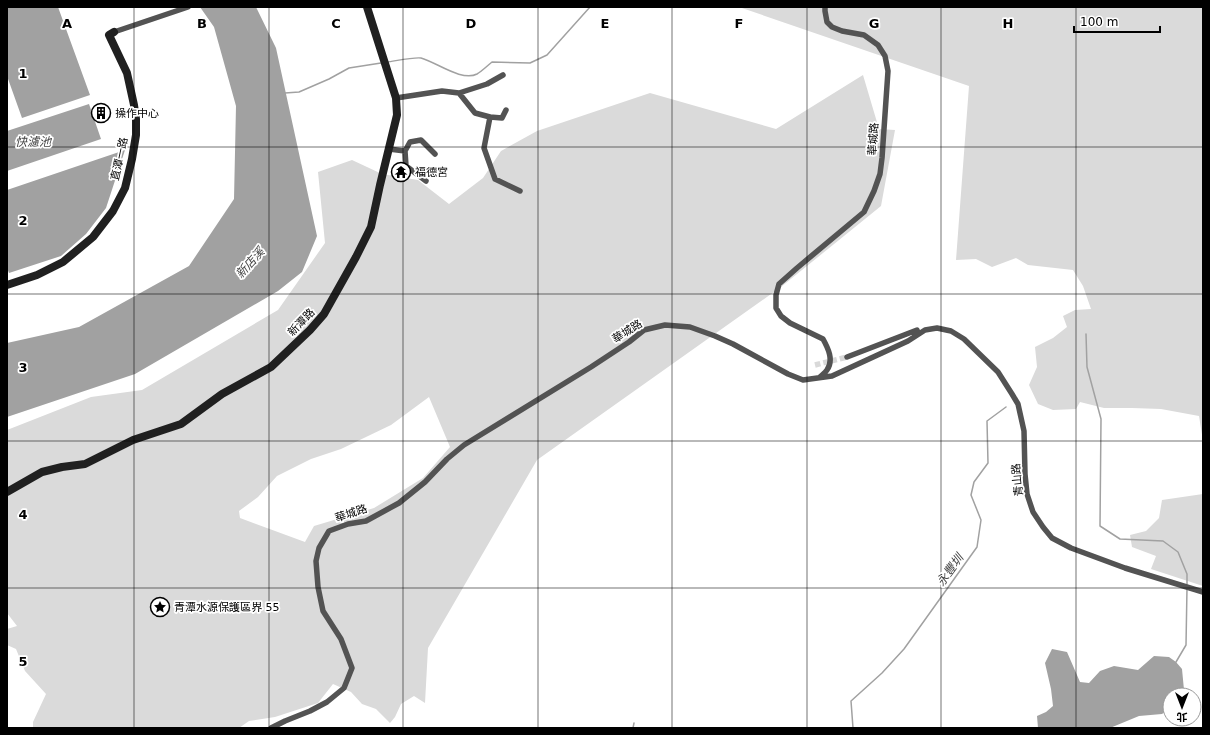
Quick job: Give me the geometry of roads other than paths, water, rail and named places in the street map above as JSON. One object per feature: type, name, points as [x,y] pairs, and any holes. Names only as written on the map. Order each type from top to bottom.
[{"type":"street","points":[[114,32],[188,7]]},
{"type":"street","name":"新潭路","points":[[7,492],[42,472],[62,467],[85,464],[133,440],[181,424],[222,394],[271,367],[310,330],[324,314],[371,227],[397,115],[396,98],[386,62],[367,7]]},
{"type":"street","name":"華城路","points":[[271,728],[327,702],[344,688],[352,668],[341,639],[323,611],[318,587],[316,561],[319,548],[329,531],[348,524],[366,520],[399,503],[425,482],[447,459],[464,445],[591,367],[629,342],[644,330],[665,325],[690,327],[715,336],[788,374],[803,380],[820,377],[828,370],[830,361],[829,352],[824,338],[790,323],[781,316],[776,308],[776,295],[779,284],[864,212],[880,174],[888,71],[885,56],[878,45],[864,35],[842,31],[832,27],[827,22],[825,7]]},
{"type":"street","name":"直潭一路","points":[[7,286],[37,276],[63,262],[93,237],[113,211],[125,188],[136,135],[136,119],[127,73],[109,35],[114,32]]},
{"type":"street","points":[[396,98],[442,91],[459,93],[487,84],[502,75]]},
{"type":"street","points":[[459,93],[475,113],[490,117],[502,118],[506,110]]},
{"type":"street","points":[[490,117],[484,148],[495,179],[520,191]]},
{"type":"street","points":[[426,181],[406,166],[405,151],[410,142],[421,140],[435,154]]},
{"type":"street","points":[[389,149],[405,151]]},
{"type":"street","name":"青山路","points":[[820,377],[832,376],[908,341],[925,330],[937,328],[951,331],[964,339],[998,372],[1018,404],[1024,431],[1027,494],[1033,512],[1052,538],[1071,548],[1125,568],[1203,592]]},
{"type":"street","points":[[847,357],[918,330]]},
{"type":"water","points":[[7,7],[58,7],[90,95],[22,118],[7,76]]},
{"type":"water","name":"新店溪","points":[[200,7],[256,7],[276,48],[317,236],[302,272],[278,291],[135,374],[7,417],[7,343],[79,327],[189,266],[234,199],[236,106],[214,27]]},
{"type":"water","name":"快濾池","points":[[89,104],[101,139],[7,171],[7,131]]},
{"type":"water","points":[[125,150],[106,208],[86,234],[61,256],[9,273],[7,268],[7,190]]},
{"type":"water","points":[[1052,649],[1067,652],[1080,682],[1089,683],[1100,671],[1114,666],[1138,670],[1154,656],[1169,657],[1182,669],[1184,687],[1162,687],[1162,714],[1139,716],[1110,728],[1038,728],[1037,716],[1046,712],[1053,706],[1045,663]]},
{"type":"waterway","points":[[387,62],[421,58],[457,74],[471,76],[479,73],[492,62],[530,63],[547,55],[590,7]]},
{"type":"waterway","points":[[285,93],[299,92],[329,79],[349,68],[381,63]]},
{"type":"waterway","points":[[1086,334],[1087,367],[1101,419],[1100,526],[1120,539],[1163,541],[1178,552],[1187,574],[1187,584]]},
{"type":"waterway","name":"永豐圳","points":[[853,728],[851,701],[882,673],[904,649],[977,547],[981,520],[971,495],[974,482],[988,463],[987,421],[1006,407]]},
{"type":"waterway","points":[[1176,662],[1186,645],[1187,588]]},
{"type":"waterway","points":[[633,728],[634,723]]},
{"type":"tunnel","points":[[815,365],[847,357]]},
{"type":"place","name":"操作中心","points":[[101,113]]},
{"type":"place","name":"福德宮","points":[[401,172]]},
{"type":"place","name":"青潭水源保護區界 55","points":[[160,607]]}]
